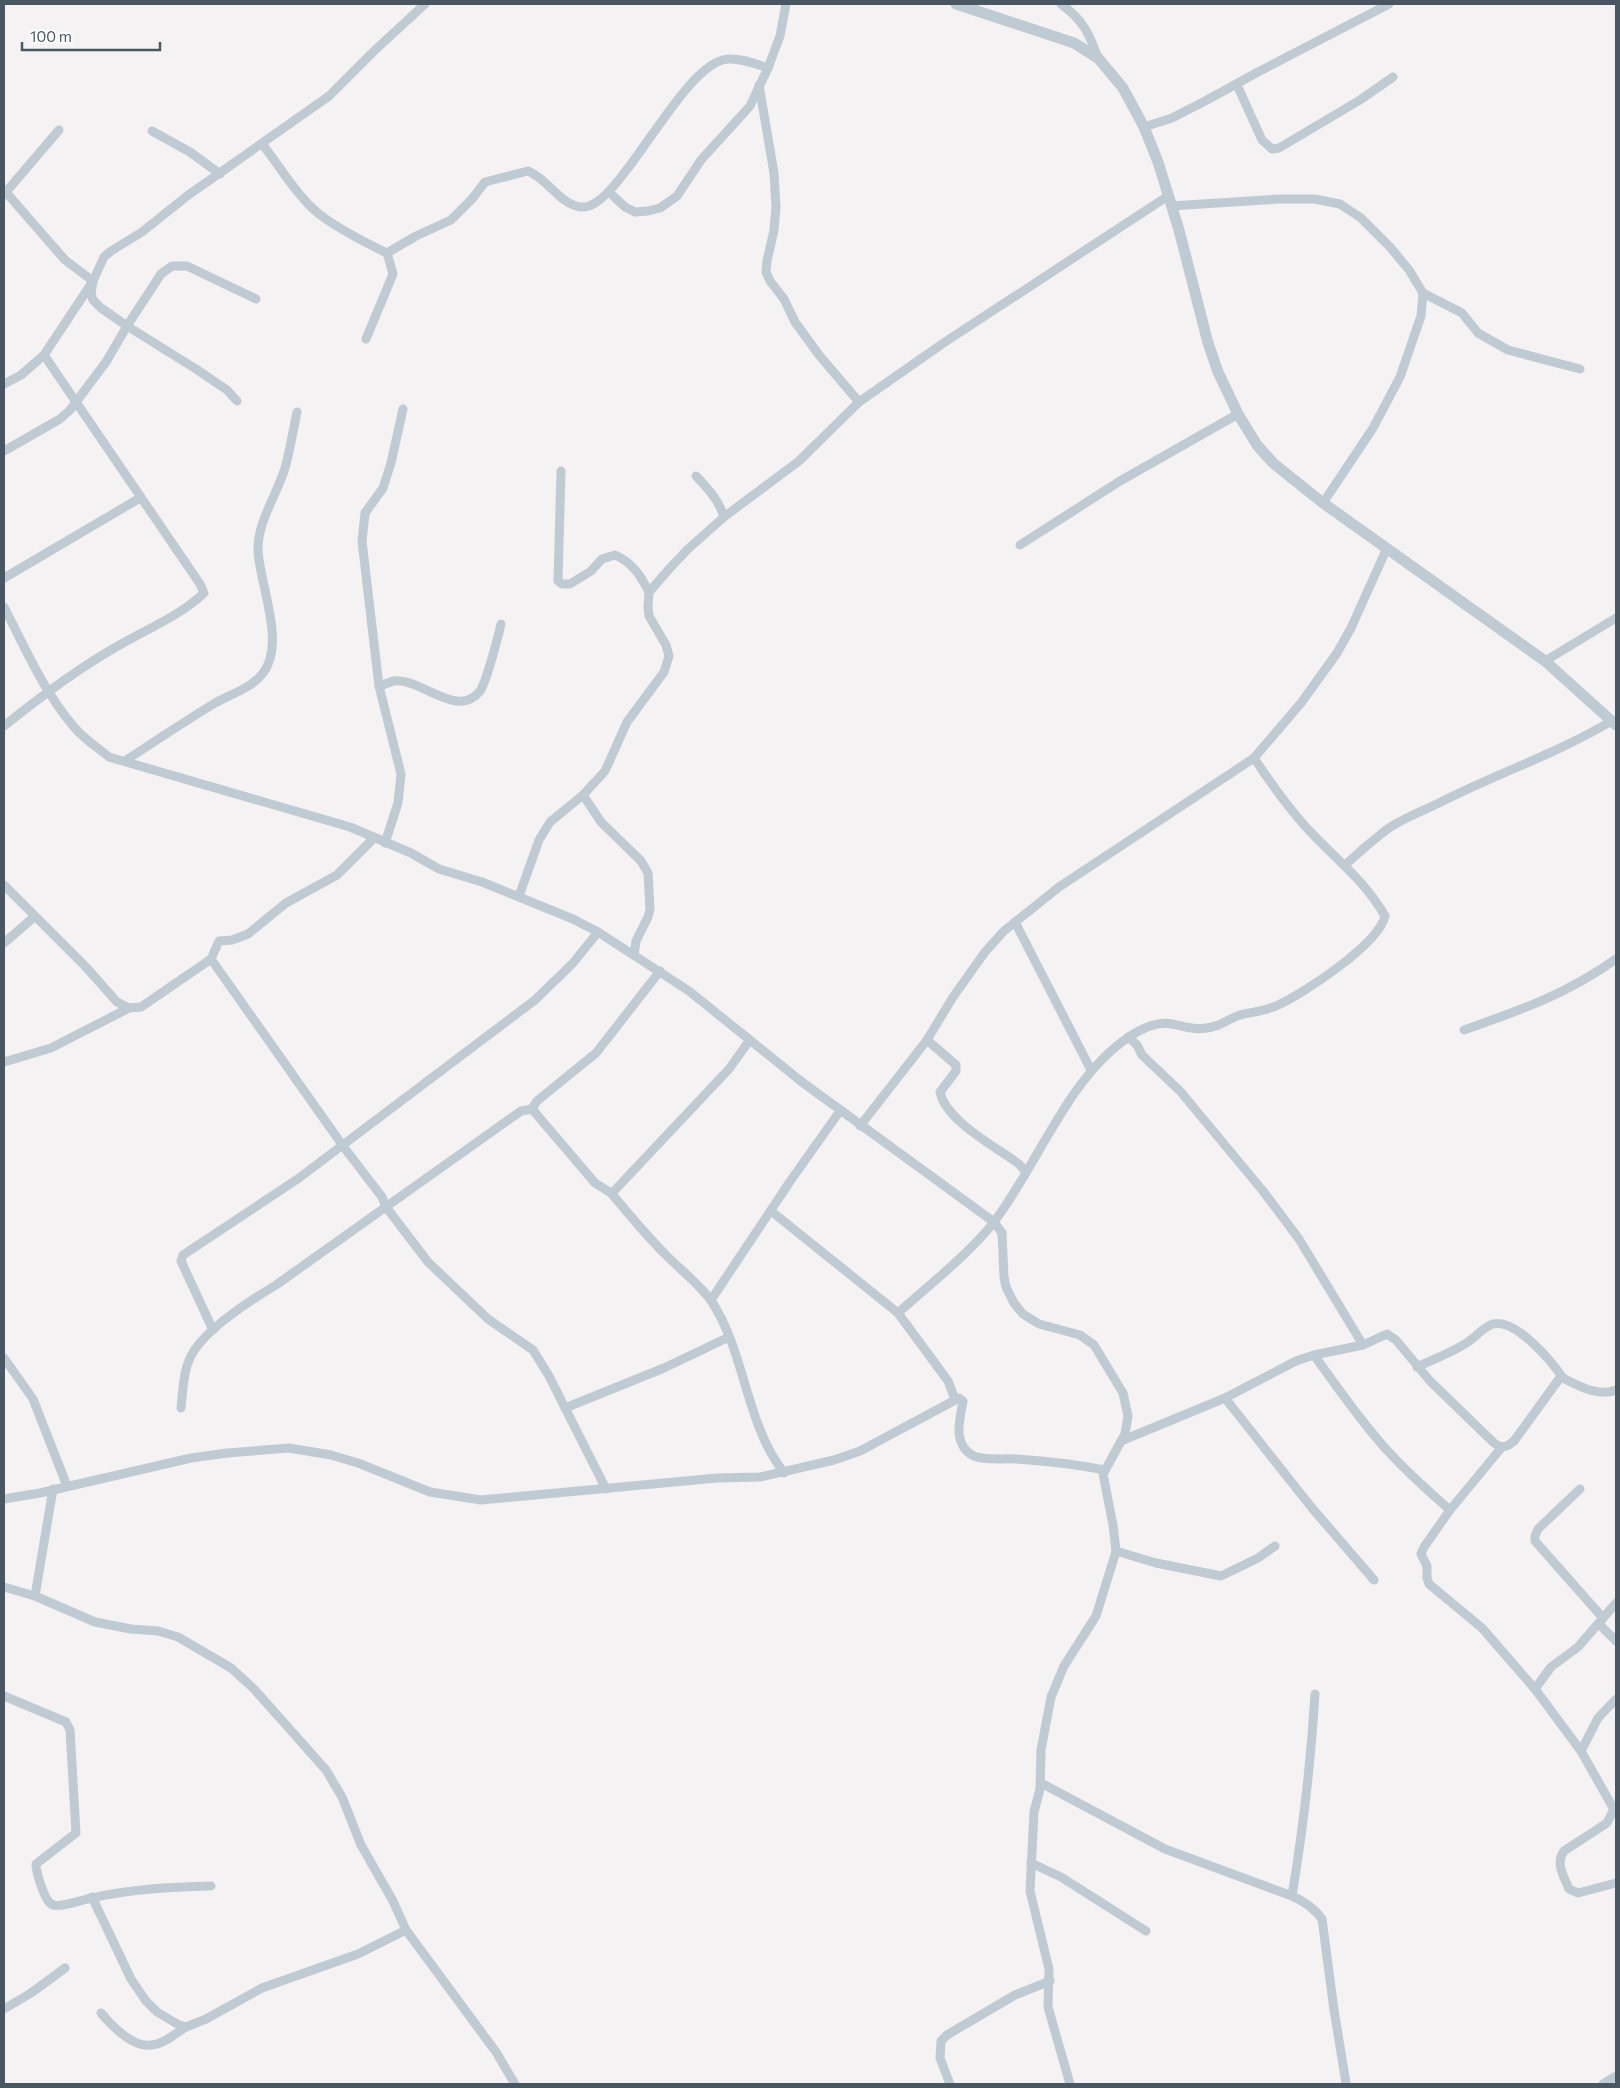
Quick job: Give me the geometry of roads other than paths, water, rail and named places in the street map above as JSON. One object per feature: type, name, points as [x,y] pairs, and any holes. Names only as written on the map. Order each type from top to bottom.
[{"type":"street","points":[[4,384],[21,375],[44,355],[93,281],[104,257],[142,232],[187,196],[329,96],[425,4]]},
{"type":"street","points":[[609,192],[625,207],[634,212],[648,211],[669,202],[677,196],[701,160],[750,106],[768,68],[780,36],[786,4]]},
{"type":"street","points":[[956,4],[1074,43],[1098,58],[1124,88],[1144,127],[1158,162],[1208,343],[1218,372],[1238,414],[1257,445],[1273,463],[1323,503],[1545,661],[1614,722],[1546,756],[1477,784],[1402,821],[1386,830],[1345,865]]},
{"type":"street","points":[[1061,4],[1070,10],[1086,27],[1098,58]]},
{"type":"street","points":[[1144,127],[1172,118],[1390,4]]},
{"type":"street","points":[[387,253],[416,236],[451,220],[472,199],[485,182],[492,179],[531,172],[568,201],[582,208],[594,204],[609,192],[670,111],[703,71],[717,62],[727,59],[748,61],[768,68]]},
{"type":"street","points":[[1237,84],[1262,140],[1272,149],[1279,148],[1360,100],[1393,77]]},
{"type":"street","points":[[759,85],[774,173],[776,207],[774,230],[766,272],[770,281],[784,298],[795,322],[818,355],[859,402]]},
{"type":"street","points":[[59,130],[5,191],[65,260],[93,281]]},
{"type":"street","points":[[152,131],[190,152],[220,174]]},
{"type":"street","points":[[262,144],[305,200],[319,214],[348,233],[387,253],[393,274],[366,339]]},
{"type":"street","points":[[649,592],[688,549],[724,517],[799,461],[859,402],[942,344],[1170,201],[1314,198],[1340,204],[1361,218],[1390,247],[1410,270],[1423,293],[1421,316],[1400,377],[1373,428],[1323,503]]},
{"type":"street","points":[[4,451],[60,419],[70,410],[106,362],[161,274],[172,266],[187,266],[256,300]]},
{"type":"street","points":[[93,281],[91,294],[93,300],[127,326],[227,390],[237,400]]},
{"type":"street","points":[[1423,293],[1462,312],[1478,333],[1508,350],[1580,368]]},
{"type":"street","points":[[4,726],[48,690],[86,665],[181,610],[204,594],[200,584],[44,355]]},
{"type":"street","points":[[385,843],[398,803],[401,774],[379,686],[362,541],[365,513],[383,488],[391,463],[403,409]]},
{"type":"street","points":[[125,761],[194,716],[258,679],[268,666],[273,640],[260,571],[258,549],[260,531],[285,469],[297,412]]},
{"type":"street","points":[[1020,545],[1120,481],[1238,414]]},
{"type":"street","points":[[519,896],[539,840],[550,822],[583,795],[605,771],[628,722],[664,672],[669,656],[666,645],[649,616],[649,592],[636,568],[626,560],[614,555],[602,559],[591,571],[570,584],[562,584],[558,581],[561,471]]},
{"type":"street","points":[[696,476],[711,492],[720,506],[724,517]]},
{"type":"street","points":[[4,578],[140,498]]},
{"type":"street","points":[[860,1126],[927,1040],[985,952],[1004,931],[1059,887],[1254,758],[1301,703],[1337,653],[1351,628],[1386,548]]},
{"type":"street","points":[[4,608],[48,690],[74,727],[109,757],[328,820],[411,853],[439,869],[519,896],[573,918],[598,932],[696,996],[748,1041],[840,1111],[994,1222],[1002,1232],[1004,1277],[1006,1287],[1014,1303],[1023,1314],[1038,1324],[1080,1336],[1088,1340],[1098,1350],[1123,1393],[1128,1416],[1121,1441],[1104,1470],[1103,1478],[1116,1551],[1096,1616],[1064,1666],[1051,1697],[1042,1750],[1041,1782],[1034,1812],[1030,1886],[1032,1906],[1046,1954],[1050,1981],[1048,2007],[1064,2057],[1070,2084]]},
{"type":"street","points":[[1545,661],[1616,618]]},
{"type":"street","points":[[379,686],[395,681],[418,687],[457,702],[468,702],[481,690],[502,624]]},
{"type":"street","points":[[898,1313],[953,1264],[994,1222],[1091,1070],[1128,1037],[1158,1024],[1170,1024],[1186,1029],[1213,1027],[1239,1016],[1261,1012],[1279,1005],[1332,972],[1358,951],[1384,923],[1385,916],[1371,893],[1306,827],[1282,799],[1254,758]]},
{"type":"street","points":[[583,795],[602,822],[641,861],[648,873],[650,909],[636,940],[634,955]]},
{"type":"street","points":[[4,1062],[51,1048],[129,1008],[141,1007],[211,959],[219,941],[242,937],[248,934],[286,903],[337,875],[374,838]]},
{"type":"street","points":[[4,885],[85,966],[117,1002],[129,1008]]},
{"type":"street","points":[[4,944],[34,917]]},
{"type":"street","points":[[1015,922],[1091,1070]]},
{"type":"street","points":[[213,1330],[181,1261],[183,1255],[299,1178],[535,1000],[574,963],[598,932]]},
{"type":"street","points":[[211,959],[343,1146],[382,1197],[386,1207],[428,1262],[488,1319],[533,1350],[549,1376],[606,1489]]},
{"type":"street","points":[[1464,1030],[1536,1005],[1589,978],[1616,959]]},
{"type":"street","points":[[181,1408],[190,1356],[213,1330],[248,1302],[276,1285],[521,1111],[532,1109],[537,1101],[596,1053],[660,972]]},
{"type":"street","points":[[1128,1037],[1142,1055],[1180,1091],[1263,1191],[1299,1239],[1363,1344]]},
{"type":"street","points":[[927,1040],[956,1065],[956,1071],[940,1092],[955,1117],[1019,1164],[1026,1172]]},
{"type":"street","points":[[611,1193],[616,1190],[729,1068],[748,1041]]},
{"type":"street","points":[[532,1109],[595,1183],[611,1193],[662,1252],[711,1300],[740,1362],[754,1416],[763,1440],[784,1473]]},
{"type":"street","points":[[711,1300],[791,1180],[840,1111]]},
{"type":"street","points":[[771,1212],[898,1313],[948,1381],[955,1398]]},
{"type":"street","points":[[1417,1367],[1469,1341],[1490,1325],[1502,1324],[1510,1326],[1535,1345],[1551,1361],[1563,1378],[1592,1390],[1604,1392],[1616,1390]]},
{"type":"street","points":[[1121,1441],[1225,1398],[1296,1361],[1363,1344],[1383,1336],[1391,1336],[1417,1367],[1494,1443],[1502,1447],[1508,1446],[1514,1440],[1557,1382],[1563,1378]]},
{"type":"street","points":[[565,1408],[664,1368],[729,1337]]},
{"type":"street","points":[[1314,1355],[1360,1418],[1386,1448],[1415,1479],[1450,1510]]},
{"type":"street","points":[[4,1358],[33,1398],[67,1486]]},
{"type":"street","points":[[4,1499],[40,1493],[191,1458],[290,1448],[331,1455],[358,1463],[430,1492],[471,1499],[492,1500],[717,1478],[760,1477],[834,1460],[871,1447],[955,1398],[963,1401],[960,1440],[965,1449],[975,1456],[989,1459],[1077,1464],[1104,1470]]},
{"type":"street","points":[[1225,1398],[1312,1508],[1374,1580]]},
{"type":"street","points":[[1502,1447],[1450,1510],[1424,1547],[1421,1554],[1427,1566],[1428,1582],[1482,1628],[1535,1689],[1581,1751],[1615,1811],[1607,1823],[1564,1851],[1560,1856],[1559,1862],[1569,1889],[1578,1893],[1616,1883]]},
{"type":"street","points":[[35,1596],[52,1489]]},
{"type":"street","points":[[1580,1489],[1538,1529],[1534,1536],[1535,1541],[1537,1546],[1616,1641]]},
{"type":"street","points":[[1116,1551],[1156,1563],[1221,1576],[1258,1558],[1276,1546]]},
{"type":"street","points":[[4,1588],[35,1596],[95,1622],[131,1629],[158,1630],[178,1637],[231,1668],[254,1689],[326,1770],[342,1797],[361,1845],[393,1900],[406,1930],[496,2052],[516,2084]]},
{"type":"street","points":[[1535,1689],[1551,1667],[1569,1655],[1616,1603]]},
{"type":"street","points":[[1292,1896],[1301,1841],[1313,1739],[1315,1694]]},
{"type":"street","points":[[4,1696],[66,1722],[70,1730],[76,1833],[38,1862],[36,1868],[43,1889],[51,1904],[68,1904],[92,1897],[166,1887],[211,1886]]},
{"type":"street","points":[[1581,1751],[1598,1718],[1616,1699]]},
{"type":"street","points":[[1041,1782],[1165,1849],[1292,1896],[1304,1901],[1316,1911],[1322,1919],[1344,2084]]},
{"type":"street","points":[[1031,1863],[1061,1877],[1146,1931]]},
{"type":"street","points":[[92,1897],[132,1979],[146,2001],[157,2012],[186,2027]]},
{"type":"street","points":[[101,2013],[110,2024],[123,2034],[146,2045],[161,2043],[186,2027],[206,2019],[262,1988],[358,1954],[406,1930]]},
{"type":"street","points":[[4,2009],[31,1993],[64,1968]]},
{"type":"street","points":[[950,2084],[940,2058],[941,2041],[947,2034],[1015,1995],[1050,1981]]},
{"type":"street","points":[[1603,2084],[1616,2076]]}]
